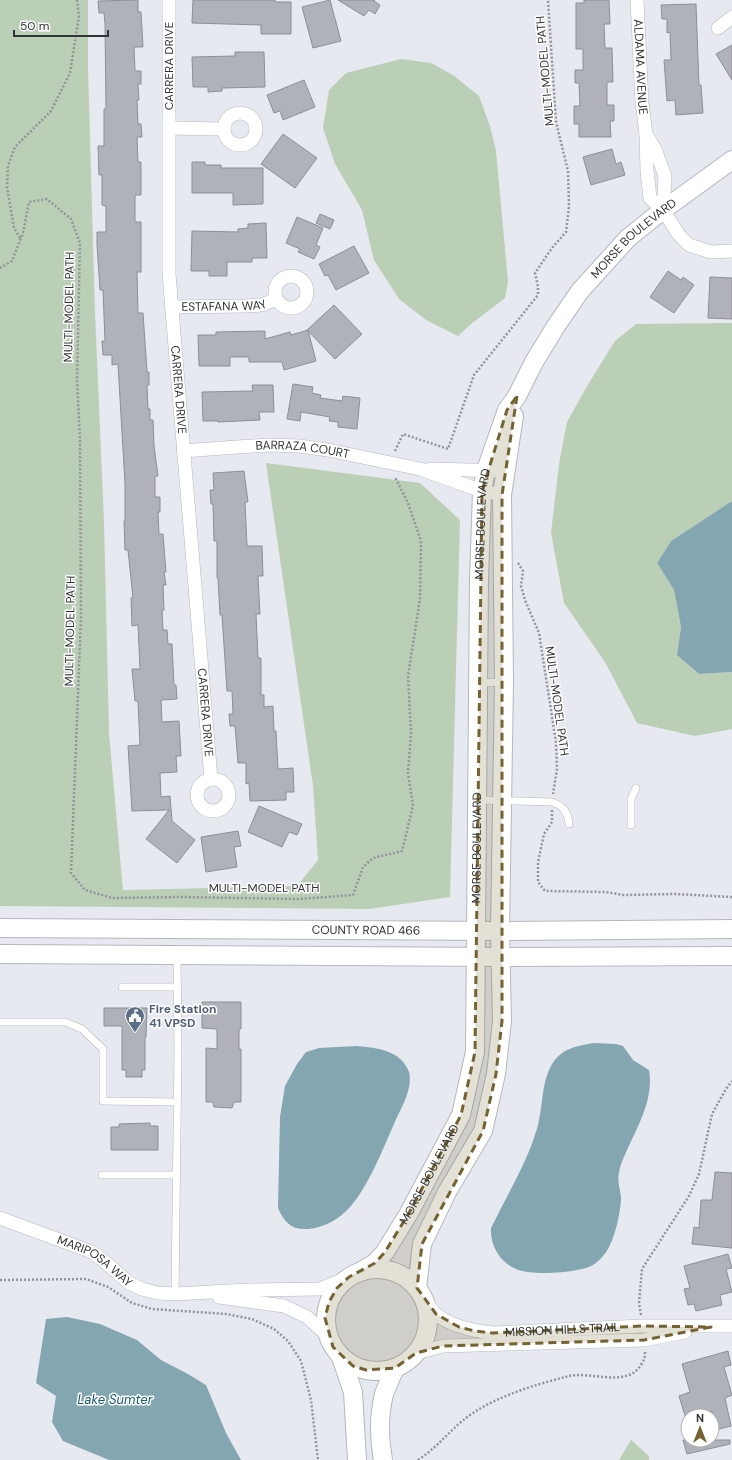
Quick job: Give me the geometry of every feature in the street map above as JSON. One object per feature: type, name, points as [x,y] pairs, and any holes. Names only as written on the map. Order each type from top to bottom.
[{"type":"main road","name":"MORSE BOULEVARD","points":[[353,1275],[375,1263],[385,1252],[408,1213],[461,1115],[475,1052],[479,580],[482,491],[486,470],[507,410],[517,396],[534,362],[556,326],[580,291],[628,238],[663,210],[732,160]]},
{"type":"main road","name":"MORSE BOULEVARD","points":[[420,1294],[422,1244],[447,1192],[482,1131],[496,1074],[502,1021],[500,932],[504,682],[502,495],[504,471],[517,396]]},
{"type":"main road","name":"COUNTY ROAD 466","points":[[0,928],[500,932],[732,930]]},
{"type":"main road","points":[[0,954],[501,957],[732,956]]},
{"type":"main road","points":[[373,1270],[388,1270],[402,1276],[420,1294],[428,1316],[426,1332],[416,1353],[409,1360],[395,1368],[381,1371],[366,1370],[353,1366],[341,1357],[333,1347],[327,1335],[325,1318],[328,1302],[337,1288],[353,1275],[373,1270]]},
{"type":"main road","points":[[341,1357],[353,1392],[357,1460]]},
{"type":"main road","points":[[383,1460],[381,1449],[381,1416],[384,1394],[395,1368]]},
{"type":"street","name":"CARRERA DRIVE","points":[[170,0],[169,274],[211,779]]},
{"type":"street","name":"ALDAMA AVENUE","points":[[637,0],[642,103],[646,134],[647,171],[650,198],[663,210]]},
{"type":"street","points":[[718,28],[732,18]]},
{"type":"street","points":[[169,128],[223,129]]},
{"type":"street","name":"ALDAMA AVENUE","points":[[646,134],[655,149],[665,176],[663,210]]},
{"type":"street","points":[[663,210],[679,235],[689,245],[711,252],[732,251]]},
{"type":"street","name":"ESTAFANA WAY","points":[[171,307],[262,305],[276,299]]},
{"type":"street","name":"BARRAZA COURT","points":[[183,451],[238,447],[299,446],[328,450],[420,469],[482,491],[502,495]]},
{"type":"street","name":"BARRAZA COURT","points":[[420,469],[504,471]]},
{"type":"street","name":"MARIPOSA WAY","points":[[0,1218],[92,1252],[129,1283],[142,1289],[157,1293],[191,1294],[247,1290],[320,1289],[353,1275]]},
{"type":"street","name":"MARIPOSA WAY","points":[[191,1294],[284,1306],[307,1317],[327,1335]]},
{"type":"street","name":"MISSION HILLS TRAIL","points":[[420,1294],[436,1314],[459,1327],[493,1333],[643,1326],[732,1326]]},
{"type":"street","name":"MISSION HILLS TRAIL","points":[[416,1353],[443,1346],[644,1340],[711,1327]]},
{"type":"lane","points":[[478,683],[504,682]]},
{"type":"lane","points":[[631,825],[631,799],[636,788]]},
{"type":"lane","points":[[477,800],[552,802],[565,809],[569,824]]},
{"type":"lane","points":[[175,1294],[177,954]]},
{"type":"lane","points":[[122,987],[178,987]]},
{"type":"lane","points":[[0,1022],[65,1022],[82,1029],[103,1049],[103,1101],[177,1102]]},
{"type":"lane","points":[[102,1175],[176,1175]]},
{"type":"path","points":[[21,239],[14,228],[7,187],[8,166],[15,148],[51,111],[70,73],[78,16],[77,0]]},
{"type":"path","name":"MULTI-MODEL PATH","points":[[0,268],[12,261],[21,239],[29,202],[47,199],[71,219],[80,243],[76,379],[80,440],[80,616],[71,873],[85,890],[112,898],[180,897],[299,899],[353,895],[363,867],[374,858],[402,851],[413,806],[408,773],[411,733],[408,676],[420,599],[421,541],[408,503],[397,482],[390,463],[403,434],[448,449],[474,375],[538,295],[535,273],[552,248],[566,232],[569,207],[568,171],[556,122],[548,0]]},
{"type":"path","name":"MULTI-MODEL PATH","points":[[502,548],[513,555],[523,571],[521,586],[525,600],[539,633],[556,742],[557,769],[552,802],[552,822],[544,834],[538,862],[538,882],[546,891],[606,892],[623,895],[675,894],[732,897]]},
{"type":"path","points":[[643,1326],[639,1303],[642,1269],[689,1196],[700,1174],[712,1114],[732,1081]]},
{"type":"path","points":[[0,1280],[86,1279],[108,1287],[132,1303],[152,1309],[226,1314],[252,1319],[274,1329],[288,1341],[301,1361],[311,1400],[318,1460]]},
{"type":"path","points":[[418,1460],[431,1451],[461,1421],[484,1406],[549,1381],[575,1374],[607,1377],[627,1376],[638,1370],[645,1359],[644,1340]]},
{"type":"highlighted area","points":[[517,396],[502,495],[502,1021],[496,1074],[483,1131],[422,1244],[417,1288],[436,1314],[459,1327],[475,1331],[493,1333],[643,1326],[711,1327],[644,1340],[443,1346],[416,1353],[395,1368],[366,1370],[353,1366],[333,1347],[325,1318],[329,1302],[337,1288],[349,1277],[375,1263],[385,1252],[409,1213],[461,1115],[475,1052],[482,491],[507,410]]},
{"type":"green space","points":[[0,0],[88,0],[88,67],[95,313],[104,521],[109,733],[123,890],[297,886],[318,860],[313,786],[266,463],[420,483],[460,520],[450,897],[369,909],[0,906]]},
{"type":"green space","points":[[401,59],[431,63],[453,75],[479,96],[490,126],[496,151],[508,281],[505,298],[458,336],[426,320],[399,299],[374,260],[362,210],[335,164],[323,128],[329,90],[346,73]]},
{"type":"green space","points":[[732,323],[732,501],[671,541],[657,563],[674,590],[681,627],[677,655],[699,674],[732,672],[732,729],[695,736],[637,723],[605,662],[564,603],[551,533],[559,464],[567,422],[615,341],[636,324]]},
{"type":"green space","points":[[631,1440],[649,1456],[649,1460],[619,1460]]},
{"type":"water","points":[[732,501],[732,672],[699,674],[677,655],[681,627],[674,590],[657,563],[671,541]]},
{"type":"water","points":[[594,1043],[616,1044],[623,1046],[633,1060],[649,1070],[650,1080],[647,1101],[641,1121],[623,1158],[618,1179],[621,1203],[614,1236],[607,1251],[593,1265],[575,1270],[554,1273],[532,1272],[516,1269],[505,1262],[497,1253],[492,1241],[491,1228],[529,1152],[539,1123],[546,1077],[552,1064],[560,1054],[565,1051]]},
{"type":"water","points":[[357,1046],[380,1049],[400,1059],[409,1073],[410,1079],[407,1096],[375,1167],[357,1199],[346,1211],[325,1225],[308,1229],[297,1228],[286,1221],[278,1208],[280,1117],[285,1086],[297,1064],[306,1052],[319,1048]]},
{"type":"water","name":"Lake Sumter","points":[[67,1317],[100,1324],[137,1340],[161,1360],[206,1385],[226,1433],[241,1460],[109,1460],[63,1441],[52,1422],[56,1396],[36,1383],[46,1319]]},
{"type":"building","points":[[138,0],[138,12],[141,12],[143,47],[134,47],[135,71],[141,71],[141,84],[138,84],[139,100],[137,100],[138,124],[141,124],[142,137],[137,137],[138,162],[141,162],[141,195],[135,195],[135,222],[141,222],[141,272],[137,272],[138,313],[143,313],[147,372],[149,372],[149,385],[147,385],[148,409],[150,409],[150,420],[153,420],[154,446],[158,476],[155,476],[155,497],[160,497],[160,512],[158,512],[159,534],[163,534],[166,572],[164,572],[166,585],[163,585],[163,630],[167,630],[168,644],[172,644],[174,685],[176,685],[177,699],[161,700],[162,722],[179,721],[181,756],[176,756],[177,772],[160,773],[161,797],[170,796],[172,821],[195,840],[177,863],[146,839],[169,810],[132,811],[128,746],[140,745],[138,701],[135,701],[132,669],[140,669],[138,625],[132,626],[131,598],[133,598],[128,550],[125,550],[125,484],[118,364],[112,365],[112,355],[103,355],[102,341],[105,341],[103,290],[100,290],[97,244],[97,232],[106,232],[106,206],[102,205],[102,175],[99,175],[98,146],[104,146],[104,109],[106,109],[105,24],[104,13],[99,13],[98,1]]},
{"type":"building","points":[[193,0],[275,0],[275,2],[291,2],[291,34],[261,34],[261,25],[192,23]]},
{"type":"building","points":[[330,0],[341,41],[313,48],[302,7]]},
{"type":"building","points":[[338,0],[375,0],[374,1],[380,5],[375,14],[369,10],[364,16]]},
{"type":"building","points":[[584,0],[609,0],[610,24],[604,24],[605,48],[612,48],[613,82],[607,82],[607,105],[614,105],[614,121],[610,121],[611,137],[579,137],[579,124],[574,124],[574,106],[580,106],[579,83],[575,83],[575,70],[583,70],[583,49],[576,49],[576,3],[584,3]]},
{"type":"building","points":[[696,4],[699,85],[701,85],[703,113],[676,115],[675,100],[667,101],[664,60],[671,60],[670,32],[667,33],[667,19],[662,19],[661,5]]},
{"type":"building","points":[[732,45],[732,80],[716,54]]},
{"type":"building","points":[[235,52],[264,52],[265,87],[222,88],[222,91],[208,92],[208,87],[193,87],[192,57],[235,56]]},
{"type":"building","points":[[304,80],[315,107],[283,120],[280,111],[274,113],[267,95]]},
{"type":"building","points":[[283,134],[317,158],[295,188],[261,164]]},
{"type":"building","points":[[612,149],[616,164],[621,162],[625,175],[591,185],[583,157]]},
{"type":"building","points":[[192,162],[205,162],[205,165],[221,165],[221,168],[263,168],[263,204],[233,205],[233,193],[192,193]]},
{"type":"building","points":[[320,214],[334,220],[330,229],[316,223]]},
{"type":"building","points":[[297,217],[323,228],[316,245],[320,247],[314,259],[298,252],[300,249],[286,243]]},
{"type":"building","points":[[266,223],[267,258],[252,258],[252,262],[227,262],[227,276],[209,276],[209,271],[191,271],[192,231],[238,232],[238,229],[248,228],[248,224]]},
{"type":"building","points":[[354,246],[369,273],[336,290],[328,275],[325,276],[319,264]]},
{"type":"building","points":[[668,271],[681,280],[683,277],[694,285],[674,313],[650,297]]},
{"type":"building","points":[[710,277],[732,278],[732,319],[708,318]]},
{"type":"building","points":[[334,305],[362,334],[335,359],[307,330]]},
{"type":"building","points":[[308,330],[316,361],[284,370],[282,362],[249,362],[249,357],[230,357],[230,366],[199,366],[198,335],[216,335],[216,332],[265,331],[265,339],[290,332],[291,335]]},
{"type":"building","points":[[293,384],[313,387],[312,393],[321,395],[320,398],[342,401],[343,396],[360,398],[357,429],[338,427],[338,422],[329,421],[330,417],[301,412],[300,421],[287,419]]},
{"type":"building","points":[[252,385],[273,385],[274,412],[259,412],[260,420],[218,422],[203,421],[202,392],[253,391]]},
{"type":"building","points":[[244,471],[248,502],[245,502],[247,546],[262,546],[263,576],[258,576],[260,614],[256,614],[258,658],[261,658],[261,695],[264,695],[264,707],[273,706],[278,769],[293,768],[294,792],[286,792],[286,800],[250,801],[249,783],[246,784],[246,763],[238,763],[235,726],[230,726],[229,714],[233,714],[232,691],[227,691],[222,615],[220,615],[217,578],[217,541],[214,541],[213,504],[211,504],[210,490],[214,490],[213,473]]},
{"type":"building","points":[[259,806],[302,824],[297,835],[289,832],[282,847],[248,832]]},
{"type":"building","points":[[238,831],[241,846],[234,847],[237,867],[206,872],[201,837]]},
{"type":"building","points":[[202,1002],[241,1002],[239,1049],[241,1049],[241,1102],[234,1102],[232,1108],[214,1107],[213,1102],[206,1102],[206,1048],[217,1049],[217,1029],[202,1028]]},
{"type":"building","points":[[104,1008],[147,1008],[145,1070],[142,1070],[142,1077],[126,1077],[126,1070],[122,1070],[122,1026],[104,1026]]},
{"type":"building","points":[[150,1123],[150,1126],[158,1126],[158,1150],[111,1150],[111,1127],[119,1127],[119,1124]]},
{"type":"building","points":[[715,1172],[732,1173],[732,1248],[692,1244],[694,1227],[699,1228],[701,1200],[712,1200]]},
{"type":"building","points":[[728,1254],[732,1268],[726,1269],[732,1292],[720,1295],[722,1305],[696,1311],[694,1304],[688,1305],[684,1289],[690,1288],[684,1266]]},
{"type":"building","points":[[728,1351],[731,1365],[724,1367],[732,1395],[725,1398],[731,1426],[720,1429],[720,1408],[683,1408],[679,1396],[690,1392],[682,1364]]},
{"type":"building","points":[[720,1440],[730,1440],[730,1444],[720,1446]]},
{"type":"building","points":[[685,1448],[713,1448],[687,1454]]},
{"type":"place","name":"Fire Station 41 VPSD","points":[[135,1033]]}]
